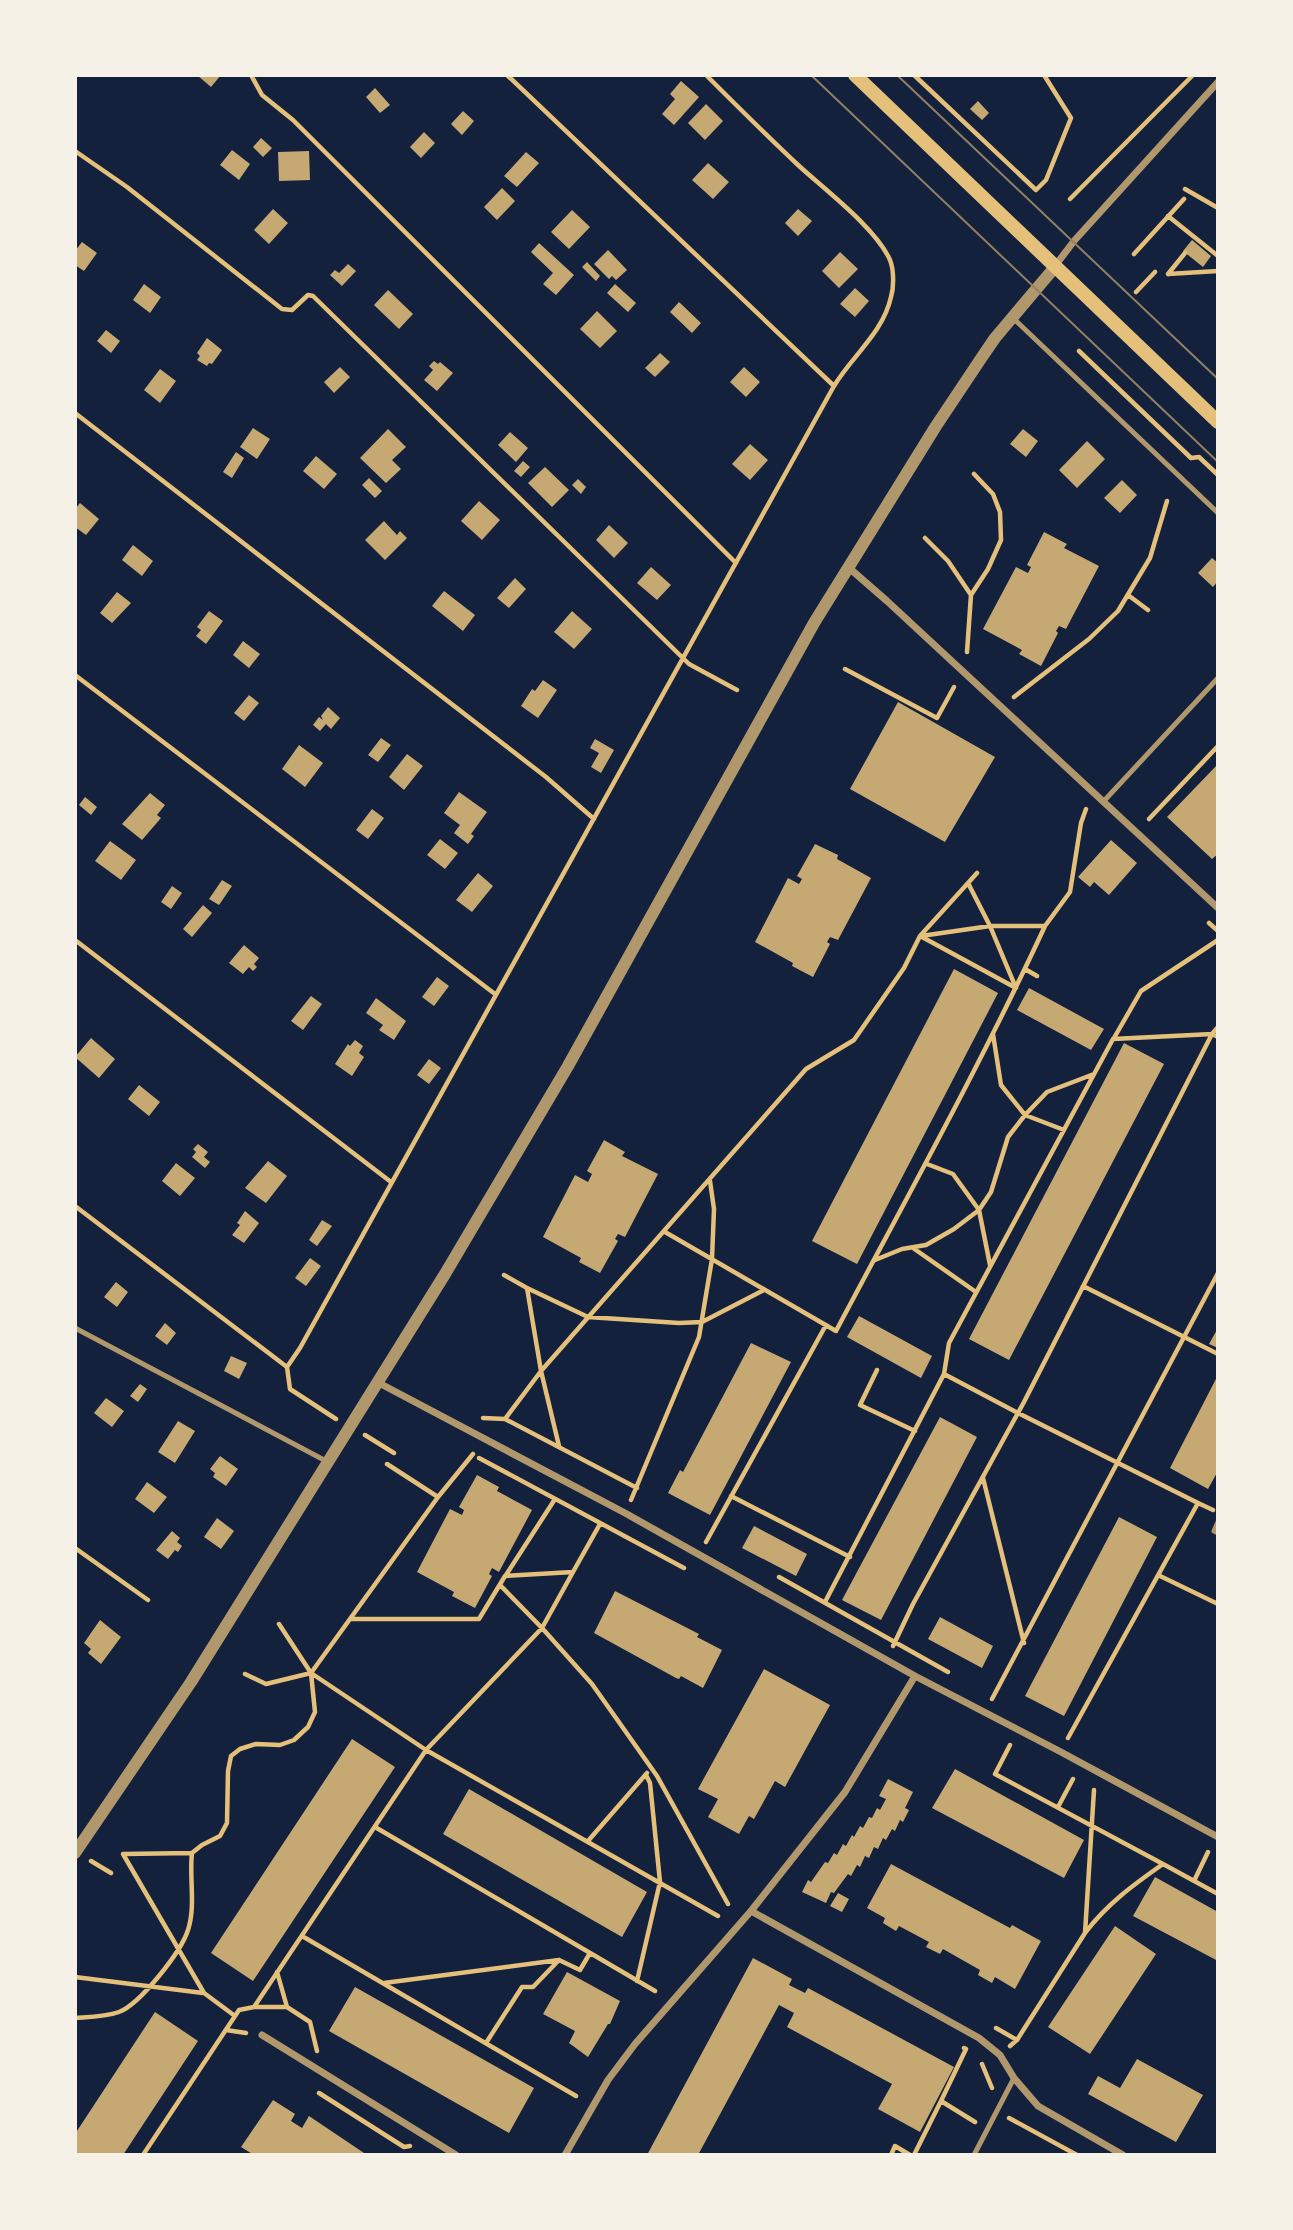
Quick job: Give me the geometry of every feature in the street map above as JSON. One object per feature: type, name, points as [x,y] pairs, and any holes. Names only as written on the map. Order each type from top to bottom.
[{"type":"main road","points":[[855,75],[1218,422]]},
{"type":"street","points":[[75,1853],[191,1682],[380,1382],[568,1066],[795,656],[951,403],[995,338],[1074,241],[1218,82]]},
{"type":"street","points":[[848,567],[1218,908]]},
{"type":"street","points":[[380,1382],[625,1513],[915,1676],[1218,1837]]},
{"type":"street","points":[[565,2155],[608,2081],[628,2053],[751,1911],[845,1792],[915,1676]]},
{"type":"street","points":[[751,1911],[979,2038],[1000,2054],[1014,2078],[1038,2106],[1124,2155]]},
{"type":"street","points":[[261,2035],[456,2155]]},
{"type":"lane","points":[[1013,318],[1218,513]]},
{"type":"lane","points":[[1103,802],[1218,678]]},
{"type":"lane","points":[[75,1329],[328,1462]]},
{"type":"lane","points":[[1218,1522],[1214,1531],[1218,1533]]},
{"type":"lane","points":[[974,2155],[1014,2078]]},
{"type":"path","points":[[251,75],[262,95],[293,120],[736,564]]},
{"type":"path","points":[[507,75],[834,387]]},
{"type":"path","points":[[296,1394],[290,1390],[287,1367],[844,369],[866,346],[883,319],[891,297],[891,262],[881,245],[706,75]]},
{"type":"path","points":[[914,75],[1036,190],[1046,180],[1071,118],[1044,75]]},
{"type":"path","points":[[1070,199],[1194,75]]},
{"type":"path","points":[[75,151],[127,187],[282,309],[292,310],[308,295],[313,296],[684,658],[700,671],[737,690]]},
{"type":"path","points":[[1185,189],[1218,208]]},
{"type":"path","points":[[1133,254],[1184,199]]},
{"type":"path","points":[[1168,216],[1218,256]]},
{"type":"path","points":[[1185,253],[1168,274],[1218,271]]},
{"type":"path","points":[[1136,292],[1155,272]]},
{"type":"path","points":[[1074,357],[1086,344]]},
{"type":"path","points":[[1079,351],[1191,458],[1199,457],[1218,475]]},
{"type":"path","points":[[75,413],[546,777],[594,819]]},
{"type":"path","points":[[967,652],[971,595],[988,569],[1001,540],[1000,512],[993,494],[974,474]]},
{"type":"path","points":[[1014,697],[1088,639],[1118,611],[1150,558],[1167,501]]},
{"type":"path","points":[[925,538],[948,561],[971,595]]},
{"type":"path","points":[[1128,595],[1148,610]]},
{"type":"path","points":[[845,668],[936,718],[954,687]]},
{"type":"path","points":[[75,675],[495,994]]},
{"type":"path","points":[[1149,819],[1218,746]]},
{"type":"path","points":[[665,1231],[836,1331],[926,1164],[1026,969],[1045,926],[1070,892],[1081,823],[1086,809]]},
{"type":"path","points":[[505,1419],[541,1371],[806,1069],[854,1040],[904,968],[920,936],[977,873]]},
{"type":"path","points":[[968,883],[990,926],[1016,988]]},
{"type":"path","points":[[920,936],[990,926],[1045,926]]},
{"type":"path","points":[[920,936],[1016,988]]},
{"type":"path","points":[[75,940],[391,1182]]},
{"type":"path","points":[[825,1602],[944,1374],[949,1343],[1141,991],[1218,940]]},
{"type":"path","points":[[1026,969],[1037,976]]},
{"type":"path","points":[[887,1660],[1218,1027]]},
{"type":"path","points":[[993,1033],[1000,1086],[1025,1115],[1064,1130]]},
{"type":"path","points":[[1113,1039],[1215,1035]]},
{"type":"path","points":[[874,1260],[902,1249],[926,1245],[979,1210],[991,1192],[1008,1137],[1025,1115],[1047,1092],[1095,1073]]},
{"type":"path","points":[[926,1164],[953,1174],[979,1210],[990,1266]]},
{"type":"path","points":[[625,1513],[699,1337],[712,1259],[714,1209],[710,1180]]},
{"type":"path","points":[[75,1206],[287,1367]]},
{"type":"path","points":[[912,1247],[976,1292]]},
{"type":"path","points":[[985,1712],[1024,1643],[1218,1273]]},
{"type":"path","points":[[504,1275],[588,1317],[679,1323],[702,1321],[764,1290]]},
{"type":"path","points":[[1083,1286],[1218,1354]]},
{"type":"path","points":[[527,1288],[541,1371],[560,1448]]},
{"type":"path","points":[[699,1554],[826,1325]]},
{"type":"path","points":[[877,1370],[860,1405],[915,1431]]},
{"type":"path","points":[[944,1374],[1198,1503],[1061,1752]]},
{"type":"path","points":[[482,1418],[505,1419],[637,1488]]},
{"type":"path","points":[[245,1674],[266,1684],[311,1673],[438,1497],[473,1454]]},
{"type":"path","points":[[387,1464],[438,1497]]},
{"type":"path","points":[[982,1478],[1024,1643]]},
{"type":"path","points":[[731,1496],[850,1557]]},
{"type":"path","points":[[350,1619],[479,1619],[555,1499]]},
{"type":"path","points":[[143,2155],[239,2010],[254,2007],[426,1750],[542,1628],[600,1524]]},
{"type":"path","points":[[708,1539],[716,1544]]},
{"type":"path","points":[[75,1548],[148,1600]]},
{"type":"path","points":[[505,1576],[573,1573]]},
{"type":"path","points":[[1158,1575],[1218,1604]]},
{"type":"path","points":[[776,1576],[950,1672]]},
{"type":"path","points":[[500,1585],[592,1684],[651,1769],[728,1903]]},
{"type":"path","points":[[279,1624],[311,1673],[426,1750],[718,1916]]},
{"type":"path","points":[[235,2016],[204,1993],[123,1854],[192,1853],[201,1845],[220,1836],[227,1823],[228,1771],[231,1756],[240,1749],[256,1744],[280,1745],[294,1740],[308,1727],[315,1713],[311,1673]]},
{"type":"path","points":[[982,1690],[1004,1702]]},
{"type":"path","points":[[1059,1730],[1081,1741]]},
{"type":"path","points":[[1010,1745],[995,1774],[1218,1894]]},
{"type":"path","points":[[588,1841],[651,1769]]},
{"type":"path","points":[[637,1981],[660,1882],[650,1783],[646,1775]]},
{"type":"path","points":[[1058,1807],[1073,1779]]},
{"type":"path","points":[[1085,1933],[1094,1790]]},
{"type":"path","points":[[375,1827],[655,1991]]},
{"type":"path","points":[[1194,1881],[1208,1852]]},
{"type":"path","points":[[75,2018],[120,2012],[134,2003],[178,1950],[188,1930],[192,1900],[192,1853]]},
{"type":"path","points":[[1000,2054],[1017,2040],[1101,1912],[1120,1894],[1163,1864]]},
{"type":"path","points":[[302,1936],[576,2096]]},
{"type":"path","points":[[383,1983],[559,1960],[580,1970],[590,1953]]},
{"type":"path","points":[[486,2043],[522,1987],[533,1987],[559,1960]]},
{"type":"path","points":[[278,1972],[287,2007]]},
{"type":"path","points":[[75,1977],[204,1993]]},
{"type":"path","points":[[941,2101],[978,2124],[993,2091],[981,2063],[954,2042]]},
{"type":"path","points":[[891,2155],[895,2146],[912,2155],[966,2049]]},
{"type":"path","points":[[987,2105],[1077,2155]]},
{"type":"building","points":[[197,75],[221,75],[211,87]]},
{"type":"building","points":[[681,81],[699,97],[674,125],[662,114],[675,99],[670,94]]},
{"type":"building","points":[[375,88],[390,105],[380,113],[366,97]]},
{"type":"building","points":[[978,101],[989,113],[982,120],[970,109]]},
{"type":"building","points":[[706,104],[723,121],[705,140],[688,123]]},
{"type":"building","points":[[463,111],[474,121],[462,135],[451,124]]},
{"type":"building","points":[[424,132],[435,143],[421,158],[410,147]]},
{"type":"building","points":[[261,138],[272,148],[263,157],[253,147]]},
{"type":"building","points":[[232,150],[250,164],[239,180],[220,165]]},
{"type":"building","points":[[309,151],[310,180],[279,181],[278,152]]},
{"type":"building","points":[[526,152],[539,163],[517,187],[504,176]]},
{"type":"building","points":[[708,163],[729,182],[713,199],[692,180]]},
{"type":"building","points":[[502,188],[515,201],[497,220],[484,207]]},
{"type":"building","points":[[273,209],[288,223],[269,244],[254,230]]},
{"type":"building","points":[[798,209],[812,221],[798,236],[785,223]]},
{"type":"building","points":[[572,210],[590,227],[569,249],[551,232]]},
{"type":"building","points":[[1192,240],[1211,256],[1203,267],[1183,251]]},
{"type":"building","points":[[82,242],[97,253],[84,271],[75,265],[75,251]]},
{"type":"building","points":[[539,243],[574,275],[556,295],[543,284],[553,273],[531,252]]},
{"type":"building","points":[[608,250],[627,270],[616,280],[612,276],[609,279],[594,264]]},
{"type":"building","points":[[840,252],[858,269],[839,288],[822,271]]},
{"type":"building","points":[[587,262],[600,276],[596,281],[582,267]]},
{"type":"building","points":[[348,264],[356,271],[342,286],[330,275],[335,270],[339,273]]},
{"type":"building","points":[[144,284],[161,297],[150,313],[133,300]]},
{"type":"building","points":[[615,284],[636,303],[628,312],[607,293]]},
{"type":"building","points":[[855,288],[869,301],[855,317],[840,304]]},
{"type":"building","points":[[388,290],[413,314],[399,329],[374,305]]},
{"type":"building","points":[[679,302],[701,323],[692,333],[670,312]]},
{"type":"building","points":[[597,311],[617,331],[600,348],[580,329]]},
{"type":"building","points":[[106,330],[120,341],[111,353],[97,341]]},
{"type":"building","points":[[207,338],[222,350],[212,364],[207,366],[197,360],[200,356],[197,353]]},
{"type":"building","points":[[660,353],[670,362],[655,377],[645,368]]},
{"type":"building","points":[[434,361],[438,364],[440,362],[453,373],[437,391],[424,380],[433,370],[429,366]]},
{"type":"building","points":[[340,367],[350,377],[334,393],[324,382]]},
{"type":"building","points":[[744,367],[760,382],[746,397],[730,382]]},
{"type":"building","points":[[160,369],[176,381],[160,403],[144,390]]},
{"type":"building","points":[[253,428],[270,439],[257,459],[240,447]]},
{"type":"building","points":[[388,429],[406,447],[392,460],[401,469],[386,483],[360,458]]},
{"type":"building","points":[[1023,429],[1038,441],[1026,457],[1010,444]]},
{"type":"building","points":[[510,432],[528,448],[516,462],[498,445]]},
{"type":"building","points":[[1087,441],[1105,459],[1077,488],[1059,470]]},
{"type":"building","points":[[750,444],[768,460],[750,480],[732,464]]},
{"type":"building","points":[[236,452],[244,458],[232,478],[223,472]]},
{"type":"building","points":[[316,456],[337,474],[324,489],[303,471]]},
{"type":"building","points":[[523,461],[530,467],[521,477],[514,471]]},
{"type":"building","points":[[545,467],[569,490],[552,507],[528,483]]},
{"type":"building","points":[[369,478],[382,491],[375,498],[362,485]]},
{"type":"building","points":[[578,479],[586,487],[581,494],[572,485]]},
{"type":"building","points":[[1122,480],[1137,495],[1120,513],[1104,498]]},
{"type":"building","points":[[479,501],[500,520],[482,540],[461,521]]},
{"type":"building","points":[[80,503],[99,519],[86,535],[75,527],[75,509]]},
{"type":"building","points":[[384,521],[397,535],[400,531],[407,538],[385,560],[365,540]]},
{"type":"building","points":[[609,525],[628,543],[614,558],[596,540]]},
{"type":"building","points":[[1044,532],[1067,544],[1064,548],[1099,566],[1066,629],[1059,626],[1056,631],[1058,633],[1041,666],[1019,654],[1022,650],[983,629],[1016,567],[1028,573],[1031,567],[1027,565]]},
{"type":"building","points":[[133,545],[153,561],[142,576],[122,560]]},
{"type":"building","points":[[1212,558],[1218,563],[1218,581],[1213,587],[1198,573]]},
{"type":"building","points":[[651,567],[671,585],[657,600],[637,583]]},
{"type":"building","points":[[515,578],[526,589],[509,608],[497,598]]},
{"type":"building","points":[[444,591],[475,615],[463,631],[432,606]]},
{"type":"building","points":[[117,592],[131,603],[112,623],[100,613]]},
{"type":"building","points":[[209,611],[223,621],[206,644],[196,636],[201,630],[197,627]]},
{"type":"building","points":[[572,611],[592,629],[574,649],[554,632]]},
{"type":"building","points":[[243,641],[260,654],[249,668],[233,655]]},
{"type":"building","points":[[543,680],[557,690],[538,718],[521,706],[532,689],[535,691]]},
{"type":"building","points":[[249,695],[259,703],[244,721],[234,713]]},
{"type":"building","points":[[898,702],[995,757],[945,842],[850,789]]},
{"type":"building","points":[[328,707],[340,718],[331,729],[326,724],[320,731],[313,725],[319,717],[323,720],[321,716]]},
{"type":"building","points":[[381,738],[391,745],[378,762],[368,755]]},
{"type":"building","points":[[595,739],[614,750],[601,773],[591,767],[599,753],[590,748]]},
{"type":"building","points":[[299,745],[323,763],[305,787],[282,769]]},
{"type":"building","points":[[407,754],[423,766],[404,790],[389,777]]},
{"type":"building","points":[[1218,764],[1218,854],[1212,859],[1167,817]]},
{"type":"building","points":[[459,792],[487,812],[471,834],[474,836],[468,844],[454,833],[460,825],[444,813]]},
{"type":"building","points":[[150,793],[165,805],[157,815],[161,818],[142,840],[122,824]]},
{"type":"building","points":[[85,797],[97,807],[91,815],[79,805]]},
{"type":"building","points":[[372,809],[384,818],[368,839],[356,830]]},
{"type":"building","points":[[440,839],[458,853],[445,869],[427,855]]},
{"type":"building","points":[[1111,840],[1137,863],[1109,895],[1094,882],[1090,887],[1078,877]]},
{"type":"building","points":[[110,841],[136,860],[121,880],[95,861]]},
{"type":"building","points":[[815,844],[838,855],[837,859],[871,878],[838,940],[830,937],[827,942],[830,944],[813,977],[755,942],[788,878],[799,884],[802,879],[797,876]]},
{"type":"building","points":[[478,873],[493,886],[472,912],[456,900]]},
{"type":"building","points":[[222,880],[232,886],[219,905],[209,899]]},
{"type":"building","points":[[172,886],[182,893],[171,909],[161,902]]},
{"type":"building","points":[[203,905],[212,913],[192,937],[183,929]]},
{"type":"building","points":[[244,945],[259,958],[253,971],[249,967],[243,974],[229,963]]},
{"type":"building","points":[[954,969],[998,993],[857,1264],[812,1241]]},
{"type":"building","points":[[437,977],[449,986],[434,1006],[422,997]]},
{"type":"building","points":[[1029,988],[1104,1029],[1091,1050],[1017,1010]]},
{"type":"building","points":[[311,996],[322,1004],[303,1030],[291,1021]]},
{"type":"building","points":[[376,998],[406,1021],[394,1040],[379,1030],[383,1025],[366,1013]]},
{"type":"building","points":[[91,1038],[115,1059],[99,1078],[75,1057]]},
{"type":"building","points":[[355,1040],[363,1046],[359,1053],[364,1057],[352,1076],[335,1064],[348,1044],[350,1046]]},
{"type":"building","points":[[1124,1043],[1164,1064],[1009,1360],[969,1339]]},
{"type":"building","points":[[429,1059],[441,1068],[429,1084],[417,1075]]},
{"type":"building","points":[[139,1085],[160,1102],[149,1116],[128,1099]]},
{"type":"building","points":[[604,1140],[625,1152],[622,1156],[658,1174],[625,1237],[618,1234],[615,1239],[618,1241],[600,1273],[579,1262],[581,1258],[543,1237],[575,1175],[588,1182],[592,1174],[587,1171]]},
{"type":"building","points":[[198,1144],[208,1152],[204,1157],[210,1162],[205,1168],[192,1157],[196,1152],[193,1149]]},
{"type":"building","points":[[268,1161],[287,1176],[266,1203],[245,1188]]},
{"type":"building","points":[[176,1163],[195,1178],[180,1196],[162,1181]]},
{"type":"building","points":[[245,1211],[259,1223],[244,1243],[232,1235],[240,1225],[237,1223]]},
{"type":"building","points":[[322,1220],[332,1226],[317,1246],[309,1240]]},
{"type":"building","points":[[310,1258],[321,1266],[306,1286],[295,1278]]},
{"type":"building","points":[[116,1282],[128,1292],[117,1307],[104,1297]]},
{"type":"building","points":[[859,1316],[932,1356],[921,1378],[847,1337]]},
{"type":"building","points":[[165,1323],[176,1333],[167,1345],[155,1336]]},
{"type":"building","points":[[1218,1328],[1218,1348],[1209,1344]]},
{"type":"building","points":[[751,1343],[791,1362],[710,1515],[668,1493],[680,1470],[683,1472]]},
{"type":"building","points":[[231,1356],[247,1363],[239,1379],[224,1371]]},
{"type":"building","points":[[1218,1375],[1218,1471],[1208,1489],[1170,1468]]},
{"type":"building","points":[[140,1384],[147,1389],[138,1402],[130,1396]]},
{"type":"building","points":[[106,1398],[124,1411],[112,1427],[94,1413]]},
{"type":"building","points":[[940,1417],[977,1437],[881,1620],[842,1600]]},
{"type":"building","points":[[178,1421],[195,1431],[175,1463],[158,1452]]},
{"type":"building","points":[[220,1456],[238,1469],[226,1486],[213,1477],[215,1473],[210,1469]]},
{"type":"building","points":[[477,1475],[499,1487],[497,1491],[532,1510],[499,1572],[492,1568],[489,1574],[492,1576],[475,1608],[452,1596],[454,1592],[417,1572],[450,1509],[462,1515],[464,1510],[459,1507]]},
{"type":"building","points":[[147,1482],[167,1497],[154,1513],[135,1499]]},
{"type":"building","points":[[1119,1517],[1157,1537],[1064,1716],[1025,1696]]},
{"type":"building","points":[[217,1518],[234,1531],[221,1549],[204,1537]]},
{"type":"building","points":[[754,1526],[807,1554],[796,1576],[742,1548]]},
{"type":"building","points":[[172,1531],[180,1538],[177,1542],[182,1546],[168,1559],[156,1550]]},
{"type":"building","points":[[615,1591],[699,1634],[697,1637],[722,1650],[703,1688],[681,1676],[676,1678],[594,1633]]},
{"type":"building","points":[[940,1617],[993,1646],[982,1668],[928,1639]]},
{"type":"building","points":[[100,1620],[121,1637],[101,1664],[88,1653],[91,1649],[84,1643]]},
{"type":"building","points":[[764,1669],[830,1705],[785,1787],[775,1781],[754,1819],[749,1816],[739,1834],[708,1817],[718,1799],[698,1789]]},
{"type":"building","points":[[352,1739],[395,1767],[253,1981],[211,1953]]},
{"type":"building","points":[[955,1769],[1084,1840],[1064,1878],[932,1808]]},
{"type":"building","points":[[888,1779],[913,1792],[905,1808],[909,1810],[903,1822],[900,1820],[895,1831],[892,1829],[886,1840],[883,1838],[878,1849],[874,1847],[869,1858],[865,1856],[860,1867],[857,1865],[851,1876],[848,1874],[834,1893],[831,1892],[826,1903],[802,1892],[808,1880],[811,1882],[825,1862],[828,1863],[834,1853],[837,1855],[843,1844],[846,1846],[860,1826],[863,1828],[869,1817],[872,1818],[877,1808],[880,1810],[886,1799],[879,1796]]},
{"type":"building","points":[[469,1789],[647,1892],[622,1937],[443,1834]]},
{"type":"building","points":[[891,1864],[1010,1928],[1012,1925],[1041,1941],[1015,1989],[995,1977],[992,1983],[978,1975],[980,1970],[943,1949],[940,1954],[926,1947],[929,1942],[899,1926],[896,1931],[883,1923],[885,1918],[867,1908]]},
{"type":"building","points":[[1155,1877],[1218,1912],[1218,1961],[1133,1916]]},
{"type":"building","points":[[838,1893],[849,1899],[842,1912],[830,1906]]},
{"type":"building","points":[[1115,1926],[1156,1954],[1090,2054],[1048,2027]]},
{"type":"building","points":[[753,1958],[792,1979],[789,1985],[805,1993],[808,1988],[954,2067],[920,2132],[878,2109],[892,2084],[787,2027],[794,2013],[779,2005],[698,2155],[647,2155]]},
{"type":"building","points":[[567,1972],[620,2001],[610,2024],[588,2057],[569,2043],[575,2031],[543,2014]]},
{"type":"building","points":[[355,1987],[534,2088],[509,2133],[329,2031]]},
{"type":"building","points":[[155,2012],[198,2041],[123,2155],[75,2155],[75,2134]]},
{"type":"building","points":[[1137,2059],[1203,2095],[1176,2142],[1088,2094],[1098,2076],[1120,2088]]},
{"type":"building","points":[[273,2100],[295,2114],[291,2121],[302,2128],[309,2116],[367,2155],[254,2155],[241,2147]]},
{"type":"tram line","points":[[811,75],[1218,462]]},
{"type":"tram line","points":[[897,75],[1218,379]]}]
